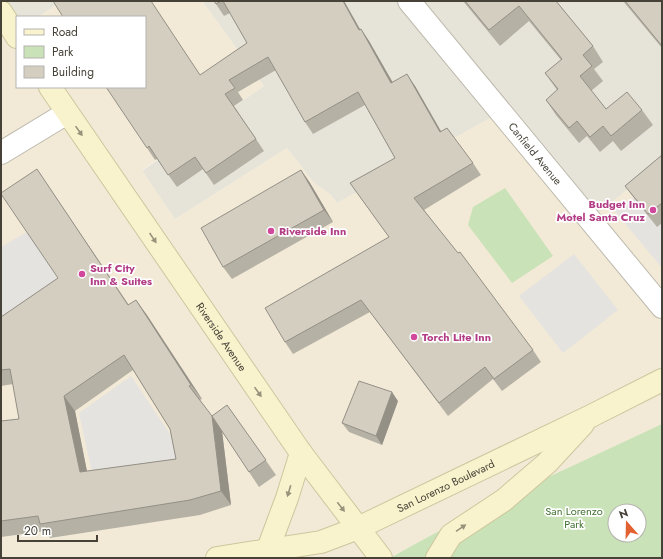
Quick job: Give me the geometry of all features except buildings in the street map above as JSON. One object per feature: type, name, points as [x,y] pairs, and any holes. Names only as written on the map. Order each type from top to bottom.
[{"type":"main road","points":[[1,12],[16,35]]},
{"type":"main road","name":"Riverside Avenue","points":[[51,88],[301,454],[381,558]]},
{"type":"main road","name":"San Lorenzo Boulevard","points":[[217,558],[321,542],[358,528],[591,416],[662,380]]},
{"type":"main road","points":[[437,558],[451,535],[504,500],[548,463],[591,416]]},
{"type":"main road","points":[[268,549],[287,498],[301,454]]},
{"type":"street","name":"Canfield Avenue","points":[[409,1],[662,307]]},
{"type":"street","points":[[1,153],[66,112]]},
{"type":"shaded area","points":[[1,1],[62,1],[40,16],[16,16],[1,9]]},
{"type":"shaded area","points":[[62,1],[202,1],[264,86],[142,170],[175,219],[287,148],[314,183],[330,194],[337,203],[503,111],[592,218],[662,161],[662,451],[552,482],[415,544],[390,558],[1,558],[1,9],[16,31],[16,88],[146,88],[146,16],[40,16]]},
{"type":"shaded area","points":[[202,1],[662,1],[662,161],[592,219],[503,111],[337,203],[330,194],[314,183],[287,148],[175,219],[142,171],[264,86]]},
{"type":"shaded area","points":[[634,198],[657,226],[662,223],[662,268],[614,210]]},
{"type":"shaded area","points":[[27,232],[68,293],[1,338],[1,247]]},
{"type":"shaded area","points":[[574,254],[618,310],[563,353],[519,296]]},
{"type":"shaded area","points":[[131,376],[170,434],[181,469],[94,482],[79,413]]},
{"type":"green space","points":[[505,188],[553,256],[512,283],[468,225],[473,207]]},
{"type":"green space","name":"San Lorenzo Park","points":[[662,424],[662,558],[390,558],[457,522]]},
{"type":"place","name":"Budget Inn Motel Santa Cruz","points":[[653,210]]},
{"type":"place","name":"Riverside Inn","points":[[271,231]]},
{"type":"place","name":"Surf City Inn & Suites","points":[[82,274]]},
{"type":"place","name":"Torch Lite Inn","points":[[414,337]]}]
